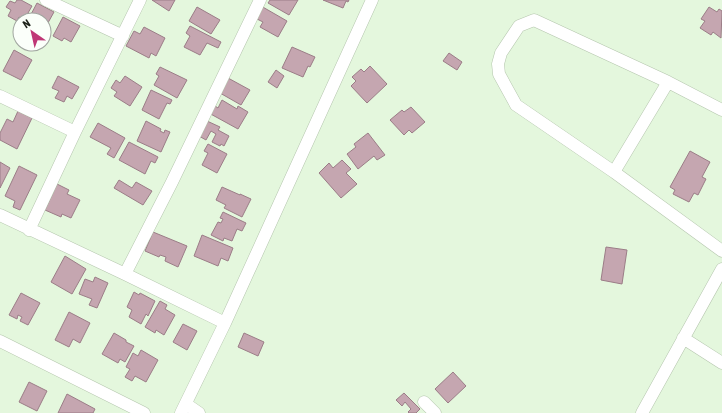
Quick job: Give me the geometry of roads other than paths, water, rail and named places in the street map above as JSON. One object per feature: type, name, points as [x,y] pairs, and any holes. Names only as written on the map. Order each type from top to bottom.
[{"type":"street","points":[[46,0],[123,36]]},
{"type":"street","points":[[30,230],[74,132],[140,0]]},
{"type":"street","points":[[125,274],[172,182],[260,0]]},
{"type":"street","points":[[199,413],[184,408],[225,323],[372,0]]},
{"type":"street","points":[[722,110],[668,82],[534,20],[519,26],[501,53],[498,64],[499,74],[516,105],[614,172],[722,251]]},
{"type":"street","points":[[614,172],[668,82]]},
{"type":"street","points":[[0,96],[74,132]]},
{"type":"street","points":[[0,215],[225,323]]},
{"type":"street","points":[[642,413],[722,270]]},
{"type":"street","points":[[683,338],[722,363]]},
{"type":"street","points":[[0,341],[144,413]]},
{"type":"street","points":[[424,402],[435,413]]}]
